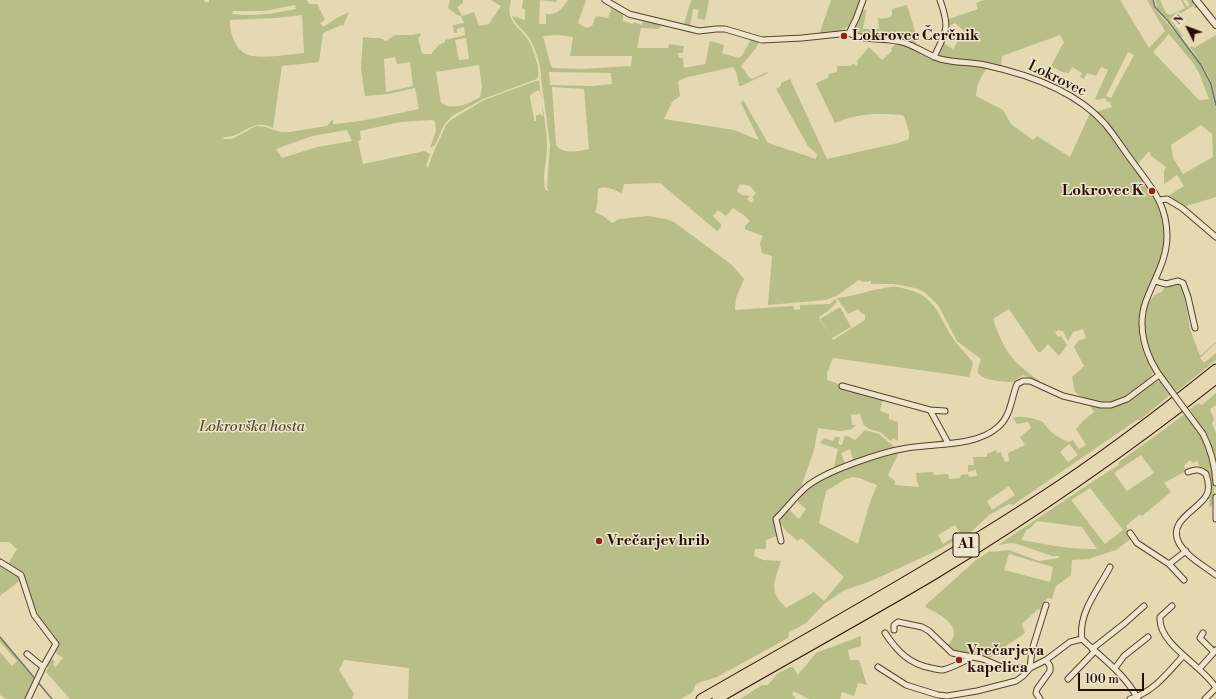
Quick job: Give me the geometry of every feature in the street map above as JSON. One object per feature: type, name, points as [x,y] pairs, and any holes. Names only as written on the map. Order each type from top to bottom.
[{"type":"highway","name":"A1","points":[[700,699],[886,593],[1045,495],[1169,406],[1216,369]]},
{"type":"highway","name":"A1","points":[[717,699],[896,597],[985,543],[1080,480],[1173,413],[1216,379]]},
{"type":"street","points":[[605,0],[629,14],[641,18],[699,31],[716,28],[725,29],[762,40],[802,38],[849,33],[863,0]]},
{"type":"street","points":[[934,57],[946,30],[947,24],[940,0]]},
{"type":"street","points":[[1196,0],[1216,25]]},
{"type":"street","name":"Lokrovec","points":[[849,33],[856,37],[904,42],[934,57],[999,68],[1024,74],[1071,97],[1088,109],[1104,124],[1155,191],[1166,221],[1167,242],[1164,260],[1143,310],[1142,330],[1144,343],[1148,354],[1163,380],[1203,434],[1212,454],[1216,483]]},
{"type":"street","points":[[1159,200],[1167,199],[1182,208],[1196,218],[1216,237]]},
{"type":"street","points":[[1155,281],[1166,284],[1178,281],[1183,283],[1188,297],[1195,328]]},
{"type":"street","points":[[780,541],[776,519],[805,488],[816,480],[854,464],[895,450],[972,440],[991,432],[1007,418],[1017,384],[1024,381],[1030,381],[1063,396],[1110,405],[1127,399],[1160,375]]},
{"type":"street","points":[[842,386],[930,410],[945,411]]},
{"type":"street","points":[[930,410],[948,443]]},
{"type":"street","points":[[1188,472],[1196,469],[1206,474],[1208,490],[1206,495],[1178,524],[1176,531],[1177,536],[1179,543],[1186,552],[1216,575]]},
{"type":"street","points":[[1216,497],[1216,519]]},
{"type":"street","points":[[1130,532],[1137,543],[1169,564],[1184,580]]},
{"type":"street","points":[[1169,564],[1186,552]]},
{"type":"street","points":[[0,562],[21,575],[34,614],[56,644],[28,699]]},
{"type":"street","points":[[1110,567],[1086,610],[1081,627],[1082,639],[1115,668],[1131,687],[1137,698]]},
{"type":"street","points":[[1030,668],[1032,650],[1046,605]]},
{"type":"street","points":[[1068,679],[1093,650],[1144,606]]},
{"type":"street","points":[[1172,606],[1162,614],[1160,617],[1160,622],[1167,637],[1183,656],[1199,669],[1216,688],[1204,699]]},
{"type":"street","points":[[894,630],[894,625],[898,622],[922,626],[952,653],[962,656],[973,656],[1002,667],[1030,668]]},
{"type":"street","points":[[885,633],[900,653],[907,659],[928,668],[941,670],[956,666],[973,656]]},
{"type":"street","points":[[1199,669],[1215,651],[1200,638],[1203,633]]},
{"type":"street","points":[[1115,668],[1124,656],[1148,638]]},
{"type":"street","points":[[878,666],[906,686],[947,696],[977,691],[1016,681],[1030,668],[1046,660],[1070,642],[1082,639]]},
{"type":"street","points":[[27,654],[43,667]]},
{"type":"street","points":[[1130,699],[1137,698],[1155,686],[1183,656]]},
{"type":"street","points":[[1040,699],[1036,692],[1037,689],[1050,671],[1050,666],[1046,660]]},
{"type":"green space","name":"Lokrovška hosta","points":[[0,0],[204,0],[205,2],[209,2],[209,0],[307,0],[309,4],[317,4],[325,20],[320,23],[323,27],[349,12],[343,26],[341,25],[323,33],[319,62],[282,66],[273,128],[265,125],[253,126],[237,134],[224,137],[223,139],[230,139],[256,126],[266,127],[280,132],[289,132],[327,126],[333,119],[333,124],[355,122],[419,109],[415,88],[388,94],[365,96],[361,68],[363,37],[380,38],[386,41],[395,35],[413,35],[421,33],[418,38],[422,53],[431,54],[439,45],[445,42],[445,40],[465,35],[464,27],[457,29],[457,33],[454,33],[453,25],[464,23],[461,16],[457,15],[448,8],[450,0],[463,0],[463,3],[457,7],[462,16],[474,12],[479,26],[489,24],[501,6],[491,0],[511,0],[510,16],[514,24],[527,38],[531,46],[536,58],[538,70],[537,79],[483,99],[452,116],[444,125],[435,145],[430,148],[436,131],[435,121],[432,120],[400,122],[360,131],[361,140],[358,141],[363,164],[425,151],[430,154],[426,166],[428,168],[446,125],[451,120],[484,100],[539,80],[540,92],[538,90],[530,95],[530,98],[534,121],[536,121],[536,115],[539,115],[540,113],[542,116],[543,115],[542,102],[547,139],[544,175],[546,191],[548,191],[550,145],[540,68],[533,45],[528,36],[512,16],[525,20],[525,9],[522,8],[523,0],[540,0],[539,24],[546,24],[546,14],[556,13],[568,0],[586,0],[578,23],[586,28],[592,26],[596,16],[608,18],[612,7],[623,13],[623,21],[633,24],[634,22],[642,25],[643,21],[662,25],[658,29],[641,28],[637,48],[668,48],[669,44],[684,46],[683,53],[678,53],[679,58],[683,58],[684,68],[705,64],[710,41],[724,45],[722,53],[738,58],[742,56],[751,39],[759,42],[741,66],[752,79],[767,72],[768,73],[741,86],[739,86],[736,71],[733,67],[688,77],[678,81],[680,96],[672,102],[664,119],[734,130],[759,140],[741,103],[743,100],[768,143],[816,159],[817,154],[808,146],[776,89],[781,86],[781,83],[790,79],[827,159],[898,143],[909,139],[909,132],[904,116],[901,115],[868,114],[851,117],[835,123],[816,83],[828,78],[829,74],[837,72],[837,66],[851,66],[853,63],[856,66],[858,63],[857,61],[869,47],[882,60],[892,51],[891,49],[896,43],[906,45],[921,52],[987,68],[979,81],[976,96],[1003,110],[1011,124],[1033,140],[1037,136],[1070,157],[1090,113],[1110,135],[1146,185],[1158,208],[1162,221],[1164,234],[1163,248],[1159,265],[1148,286],[1139,313],[1139,334],[1141,345],[1153,373],[1148,380],[1126,396],[1108,403],[1101,403],[1080,396],[1075,392],[1072,377],[1084,366],[1074,347],[1078,341],[1086,338],[1083,329],[1073,332],[1068,341],[1063,331],[1059,330],[1055,332],[1058,337],[1061,336],[1067,345],[1059,356],[1048,344],[1041,352],[1038,352],[1009,309],[993,319],[1001,340],[1010,355],[1022,368],[1040,381],[1039,383],[1023,375],[1012,382],[998,381],[982,377],[978,371],[981,359],[957,341],[938,305],[924,292],[915,288],[894,284],[871,284],[871,281],[864,282],[859,280],[836,296],[826,300],[768,305],[772,256],[762,253],[760,243],[763,236],[745,229],[745,226],[750,221],[745,216],[733,208],[726,216],[718,210],[713,216],[721,224],[721,227],[717,231],[660,183],[624,184],[622,193],[604,187],[598,189],[597,206],[595,212],[612,223],[619,219],[648,216],[666,219],[674,222],[732,265],[744,279],[736,298],[735,310],[793,306],[795,310],[800,309],[800,305],[830,304],[835,299],[837,302],[819,317],[833,340],[865,320],[865,315],[858,309],[848,314],[837,298],[884,288],[898,287],[916,292],[931,302],[954,340],[972,361],[973,364],[969,377],[833,358],[827,373],[827,380],[839,384],[839,386],[883,397],[880,411],[889,414],[889,419],[898,422],[898,441],[893,438],[891,441],[880,432],[869,429],[863,424],[860,414],[851,415],[852,425],[856,425],[852,429],[841,431],[818,428],[814,450],[800,490],[774,518],[777,536],[766,540],[766,549],[755,549],[754,556],[763,560],[781,561],[774,587],[778,599],[786,608],[814,592],[824,601],[844,577],[801,538],[798,541],[787,532],[778,520],[788,509],[799,519],[806,509],[798,502],[797,498],[814,483],[837,471],[877,457],[899,452],[888,475],[895,481],[895,485],[919,487],[916,473],[933,472],[934,475],[948,474],[949,479],[960,478],[961,475],[968,474],[969,477],[977,476],[976,470],[968,472],[968,465],[974,465],[973,457],[987,457],[987,454],[996,450],[997,453],[1001,452],[1005,462],[1009,461],[1008,453],[1025,445],[1020,437],[1031,428],[1028,422],[1017,424],[1013,418],[1028,417],[1043,422],[1051,431],[1061,438],[1068,442],[1073,440],[1079,449],[1086,445],[1076,429],[1094,412],[1089,405],[1111,407],[1123,404],[1134,398],[1154,382],[1161,381],[1170,395],[1140,420],[1137,420],[1013,505],[1009,504],[989,515],[971,532],[932,553],[871,581],[843,591],[824,604],[806,623],[788,633],[788,638],[717,677],[698,683],[695,685],[692,692],[681,699],[408,699],[409,668],[344,660],[339,670],[354,694],[352,699],[70,699],[46,672],[49,667],[45,665],[50,657],[55,662],[53,664],[55,667],[63,658],[53,651],[57,646],[33,604],[24,577],[8,564],[17,549],[9,542],[0,542]],"holes":[[[295,5],[296,9],[256,15],[232,14],[233,11],[265,11]],[[302,15],[304,53],[266,57],[251,56],[244,53],[235,43],[230,26],[230,20]],[[558,35],[573,37],[570,56],[632,56],[631,66],[582,69],[553,68],[551,66],[543,36]],[[466,38],[469,59],[459,60],[455,40]],[[395,57],[397,64],[410,62],[413,86],[386,92],[384,59]],[[479,65],[482,87],[480,97],[461,106],[446,105],[441,103],[436,72]],[[549,72],[611,73],[612,84],[592,86],[550,85]],[[552,87],[584,89],[589,149],[571,152],[563,150],[556,145]],[[347,130],[352,141],[317,147],[282,158],[276,149],[312,136]],[[740,184],[750,186],[756,193],[752,197],[754,199],[751,203],[747,199],[750,196],[742,195],[737,191]],[[1069,444],[1078,455],[1068,462],[1060,452]],[[852,477],[877,485],[869,505],[858,544],[819,523],[826,491]],[[1009,486],[1015,495],[992,510],[987,501]],[[955,525],[960,533],[943,544],[938,535]]]},
{"type":"green space","points":[[540,0],[557,0],[556,2]]},
{"type":"green space","points":[[691,0],[709,0],[705,20],[697,18],[699,10],[693,9],[690,28],[684,26],[684,24]]},
{"type":"green space","points":[[831,0],[861,0],[851,23],[848,26],[837,31],[819,35]]},
{"type":"green space","points":[[984,0],[1120,0],[1149,48],[1165,31],[1147,0],[1152,0],[1155,9],[1202,67],[1213,89],[1216,107],[1216,197],[1183,207],[1168,196],[1184,186],[1177,175],[1164,184],[1164,172],[1166,167],[1151,156],[1149,151],[1137,165],[1096,112],[1112,107],[1110,102],[1107,102],[1105,98],[1098,100],[1095,99],[1108,70],[1101,67],[1096,76],[1087,73],[1084,79],[1080,77],[1082,73],[1072,67],[1069,73],[1062,72],[1051,66],[1064,42],[1060,35],[1002,56],[1001,66],[939,56],[943,43],[953,49],[964,31],[955,23],[949,26],[949,19],[978,9],[976,3]],"holes":[[[1169,34],[1193,63],[1199,73],[1209,99],[1199,100],[1153,52]],[[1128,52],[1134,55],[1111,98],[1106,96]],[[1201,125],[1212,134],[1213,157],[1183,174],[1173,158],[1171,145]]]},
{"type":"green space","points":[[1155,0],[1160,0],[1166,13],[1170,15],[1185,8],[1181,0],[1183,0],[1187,7],[1190,5],[1187,0],[1193,0],[1195,2],[1193,5],[1198,6],[1209,20],[1207,21],[1198,8],[1193,6],[1173,18],[1172,21],[1183,36],[1181,37],[1172,24],[1158,9]]},
{"type":"green space","points":[[907,5],[916,34],[916,45],[903,40],[862,36],[855,33],[855,28],[862,10],[866,10],[863,29],[879,29],[878,18],[884,19],[889,17],[892,15],[892,9]]},
{"type":"green space","points":[[1216,35],[1216,101],[1210,79],[1190,47],[1192,46],[1194,48]]},
{"type":"green space","points":[[1177,284],[1180,285],[1185,300],[1190,329],[1200,356],[1216,342],[1200,358],[1204,363],[1216,353],[1216,360],[1176,392],[1155,365],[1146,340],[1145,323],[1151,299],[1162,292],[1164,288]]},
{"type":"green space","points":[[840,307],[851,327],[832,338],[820,319]]},
{"type":"green space","points":[[1216,393],[1216,405],[1210,409],[1214,419],[1212,424],[1216,433],[1216,460],[1209,440],[1190,409],[1198,403],[1202,405]]},
{"type":"green space","points":[[1185,414],[1198,432],[1211,460],[1214,480],[1214,498],[1212,505],[1211,507],[1209,506],[1207,482],[1203,472],[1197,461],[1193,463],[1190,460],[1184,466],[1186,471],[1164,483],[1171,492],[1142,516],[1140,514],[1126,526],[1132,538],[1116,550],[1091,559],[1072,560],[1071,575],[1056,586],[1052,599],[1046,599],[1042,611],[1038,609],[1022,624],[1025,633],[989,659],[976,654],[960,652],[951,648],[948,645],[954,635],[952,625],[934,611],[925,607],[927,604],[976,560],[990,551],[1009,550],[1039,561],[1059,558],[1059,556],[1052,556],[1017,544],[1012,543],[998,545],[1119,465],[1119,462]],"holes":[[[1141,455],[1154,473],[1127,491],[1114,473]],[[1090,488],[1123,530],[1105,544],[1071,500]],[[1037,521],[1082,527],[1097,549],[1068,548],[1021,540],[1027,529],[1029,529]],[[1009,554],[1053,567],[1050,582],[1004,570]]]},
{"type":"green space","points":[[865,430],[879,434],[896,448],[851,464],[850,461],[853,459],[850,449],[841,453],[845,464],[839,469],[834,467],[838,449],[820,443],[824,438],[833,441],[835,437],[840,437],[838,444],[842,445],[845,435],[855,440]]},
{"type":"green space","points":[[0,564],[17,574],[22,579],[0,596]]},
{"type":"green space","points":[[861,636],[861,646],[848,650],[850,660],[859,660],[867,685],[858,683],[854,696],[842,692],[840,699],[809,699],[793,691],[792,694],[796,699],[740,699],[762,685],[768,685],[777,674],[790,667],[793,667],[798,675],[816,653]]},
{"type":"green space","points":[[0,638],[35,680],[27,699],[6,699],[0,695],[0,652],[12,666],[17,661],[0,642]]},
{"type":"waterway","points":[[1153,0],[1155,7],[1168,21],[1201,65],[1211,84],[1216,105]]},
{"type":"waterway","points":[[0,637],[52,699]]},
{"type":"place","name":"Lokrovec Čerčnik","points":[[844,36]]},
{"type":"place","name":"Lokrovec K","points":[[1152,191]]},
{"type":"place","name":"Vrečarjev hrib","points":[[599,541]]},
{"type":"place","name":"Vrečarjeva kapelica","points":[[959,660]]}]
